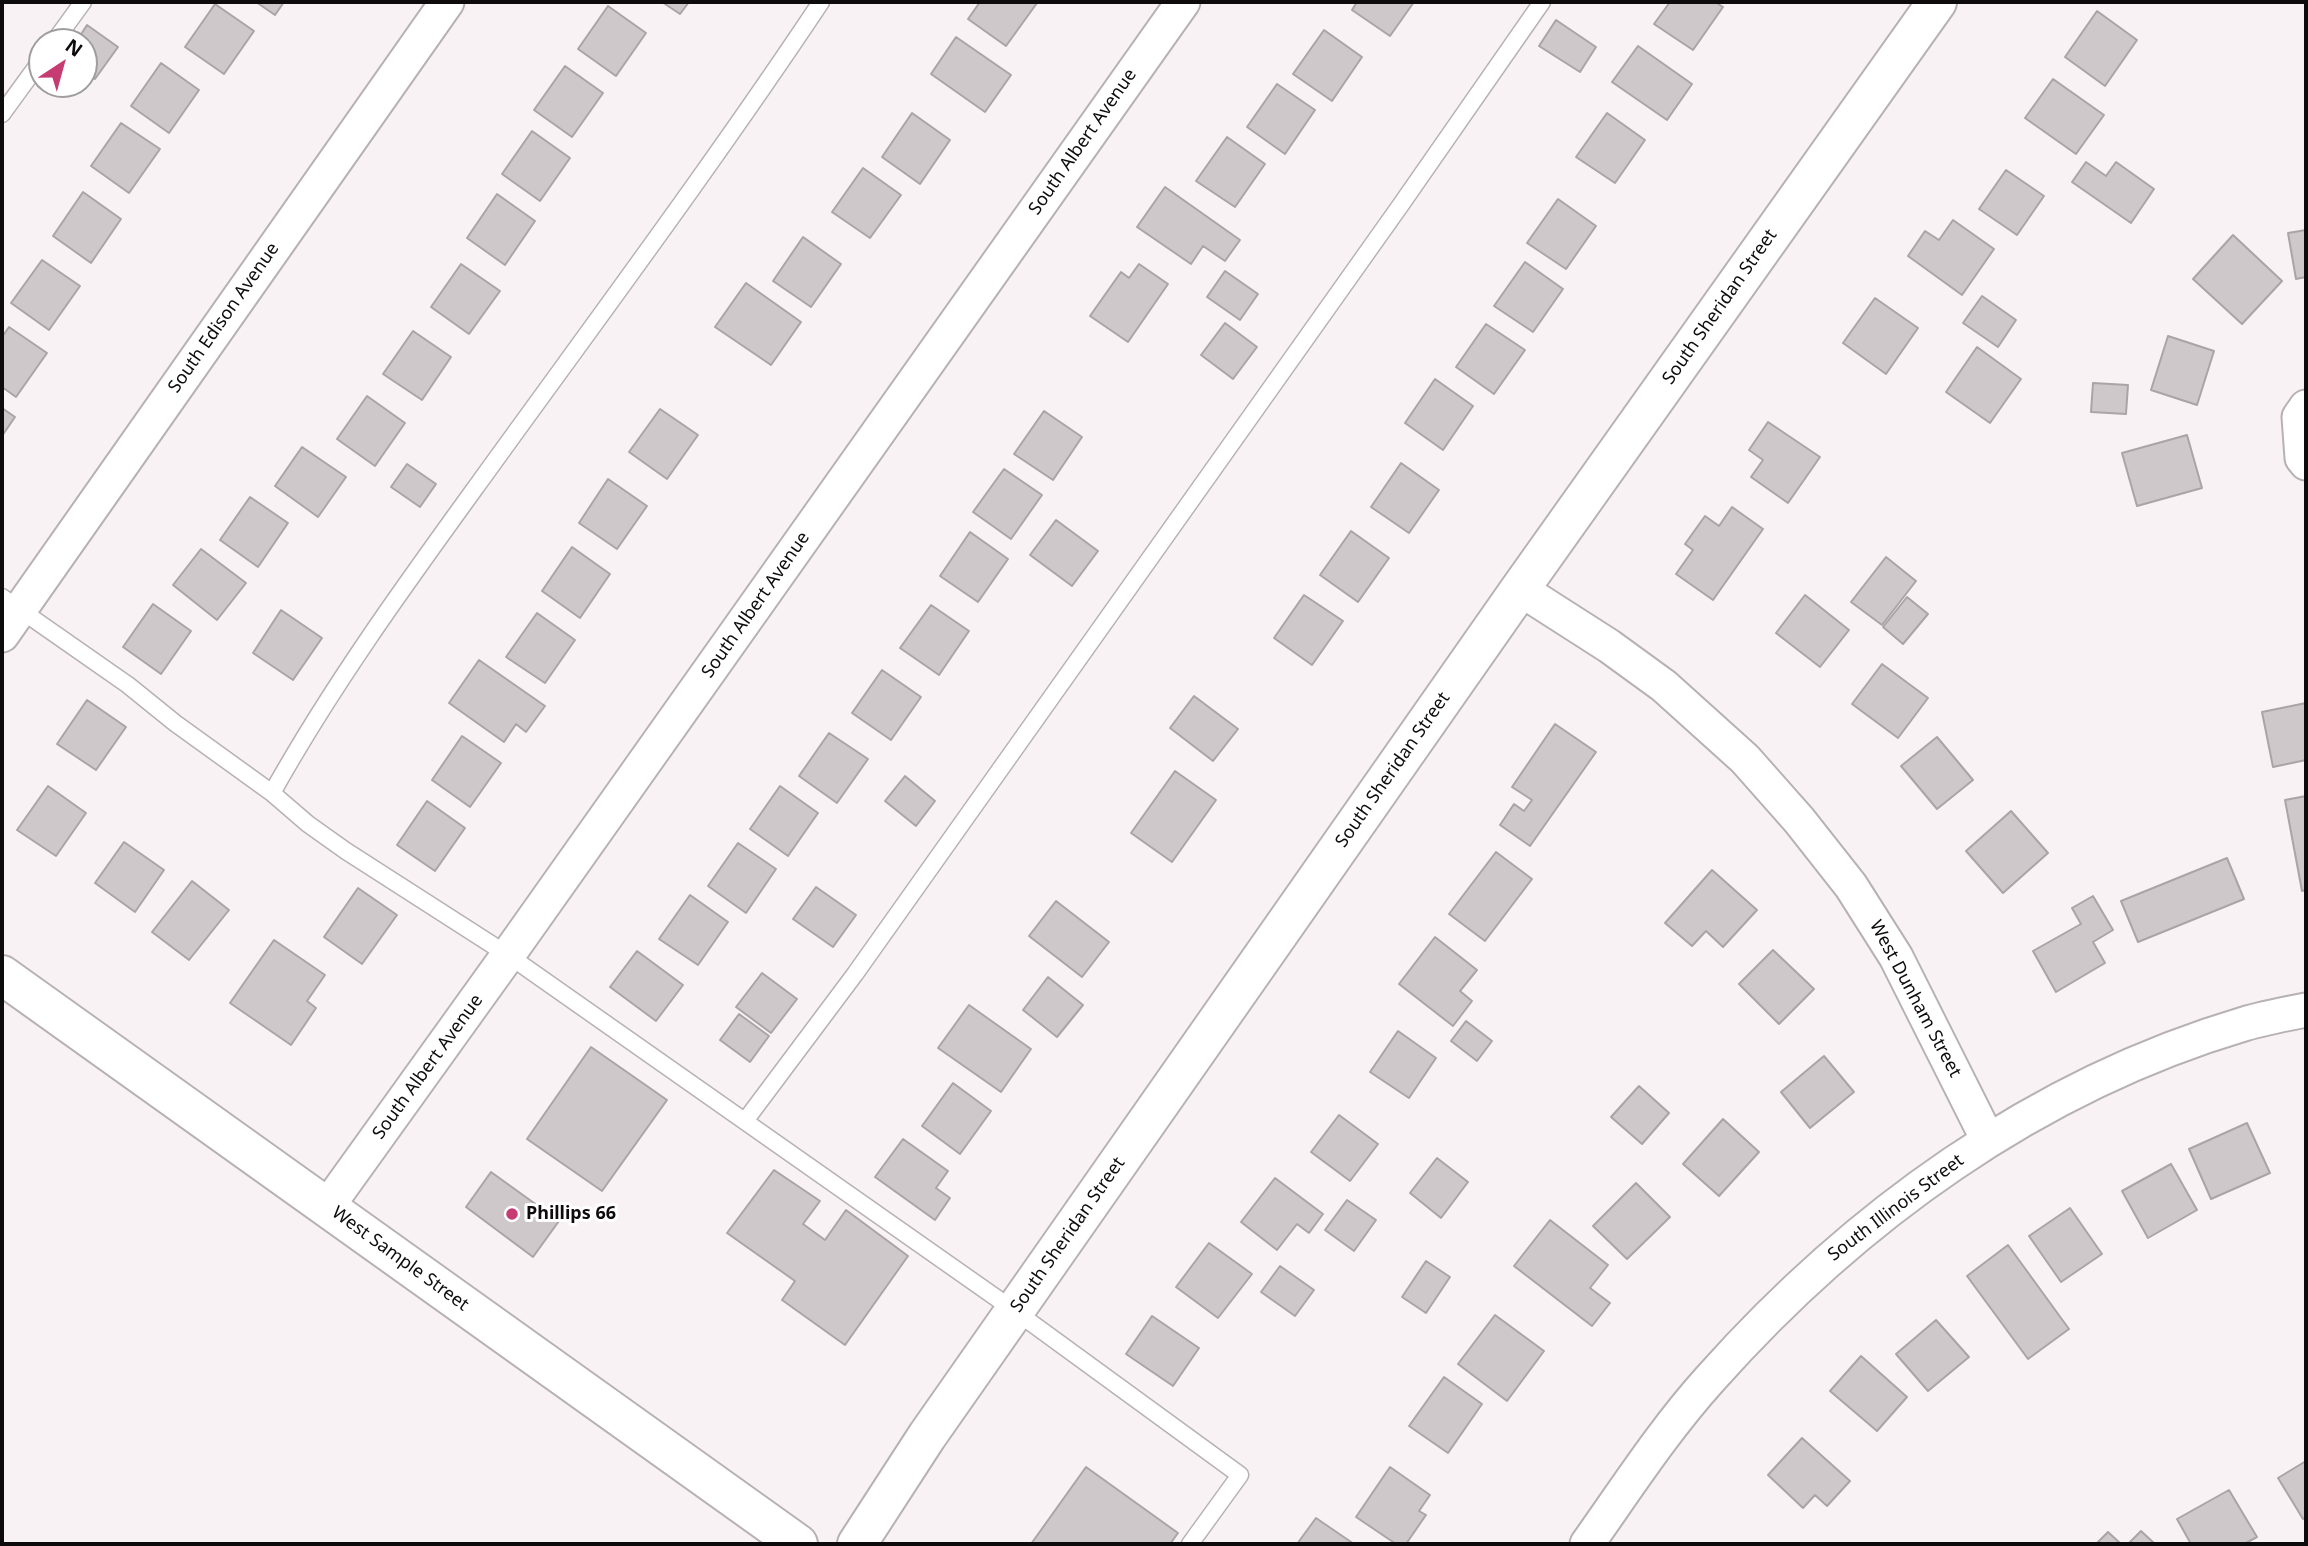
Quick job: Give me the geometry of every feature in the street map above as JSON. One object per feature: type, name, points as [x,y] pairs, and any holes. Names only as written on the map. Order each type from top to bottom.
[{"type":"street","name":"South Edison Avenue","points":[[8,614],[447,2]]},
{"type":"street","name":"South Albert Avenue","points":[[327,1207],[1183,2]]},
{"type":"street","name":"South Sheridan Street","points":[[857,1544],[927,1436],[1520,589],[1937,2]]},
{"type":"street","points":[[2306,407],[2299,417],[2302,458],[2306,463]]},
{"type":"street","name":"West Dunham Street","points":[[1520,589],[1609,646],[1664,686],[1745,759],[1799,820],[1851,886],[1896,957],[1988,1140]]},
{"type":"street","name":"West Sample Street","points":[[2,975],[798,1544]]},
{"type":"street","name":"South Illinois Street","points":[[1587,1544],[1648,1458],[1708,1381],[1825,1262],[1884,1213],[1953,1162],[2021,1119],[2088,1085],[2178,1047],[2245,1023],[2306,1010]]},
{"type":"lane","points":[[64,28],[83,2]]},
{"type":"lane","points":[[272,793],[337,686],[428,555],[746,114],[821,2]]},
{"type":"lane","points":[[745,1121],[855,974],[1542,2]]},
{"type":"lane","points":[[2,114],[28,78]]},
{"type":"lane","points":[[8,614],[128,685],[346,851],[508,955],[1015,1311],[1240,1475],[1190,1544]]},
{"type":"building","points":[[256,2],[284,2],[275,15]]},
{"type":"building","points":[[662,2],[689,2],[680,14]]},
{"type":"building","points":[[980,2],[1037,3],[1006,46],[968,19]]},
{"type":"building","points":[[1357,2],[1414,2],[1390,36],[1352,10]]},
{"type":"building","points":[[1670,2],[1715,2],[1723,7],[1693,50],[1654,24]]},
{"type":"building","points":[[215,4],[254,31],[224,74],[185,47]]},
{"type":"building","points":[[608,6],[646,33],[616,76],[578,49]]},
{"type":"building","points":[[2097,11],[2137,40],[2105,86],[2065,57]]},
{"type":"building","points":[[1556,20],[1596,47],[1580,72],[1539,46]]},
{"type":"building","points":[[1324,30],[1362,57],[1332,101],[1293,74]]},
{"type":"building","points":[[98,33],[118,47],[98,75]]},
{"type":"building","points":[[956,37],[1011,75],[985,112],[931,74]]},
{"type":"building","points":[[1638,46],[1692,84],[1667,120],[1612,82]]},
{"type":"building","points":[[161,63],[199,90],[169,133],[131,106]]},
{"type":"building","points":[[565,66],[603,93],[572,137],[534,110]]},
{"type":"building","points":[[2053,79],[2104,115],[2076,154],[2025,118]]},
{"type":"building","points":[[1277,84],[1315,110],[1285,154],[1247,127]]},
{"type":"building","points":[[912,113],[950,140],[920,184],[882,157]]},
{"type":"building","points":[[1607,113],[1645,140],[1615,183],[1576,157]]},
{"type":"building","points":[[121,123],[160,149],[129,193],[91,166]]},
{"type":"building","points":[[532,131],[570,158],[540,201],[502,174]]},
{"type":"building","points":[[1227,137],[1265,164],[1235,207],[1196,181]]},
{"type":"building","points":[[2086,162],[2106,176],[2116,162],[2154,189],[2131,223],[2072,182]]},
{"type":"building","points":[[863,168],[901,195],[870,238],[832,212]]},
{"type":"building","points":[[2006,170],[2044,196],[2017,235],[1979,209]]},
{"type":"building","points":[[1165,187],[1240,240],[1225,261],[1203,246],[1191,264],[1137,227]]},
{"type":"building","points":[[83,192],[121,219],[91,263],[53,236]]},
{"type":"building","points":[[497,194],[535,221],[505,265],[467,238]]},
{"type":"building","points":[[1558,199],[1596,226],[1566,269],[1527,243]]},
{"type":"building","points":[[1953,220],[1994,249],[1962,295],[1908,256],[1925,231],[1939,240]]},
{"type":"building","points":[[2306,230],[2306,277],[2296,279],[2288,233]]},
{"type":"building","points":[[2233,235],[2282,281],[2242,324],[2193,279]]},
{"type":"building","points":[[803,237],[841,264],[811,307],[773,281]]},
{"type":"building","points":[[42,260],[80,286],[49,330],[11,303]]},
{"type":"building","points":[[1525,262],[1563,289],[1533,332],[1494,306]]},
{"type":"building","points":[[461,264],[500,291],[469,334],[431,307]]},
{"type":"building","points":[[1139,264],[1168,284],[1128,342],[1090,316],[1121,272],[1129,278]]},
{"type":"building","points":[[1225,271],[1258,294],[1240,320],[1207,297]]},
{"type":"building","points":[[746,283],[801,322],[771,365],[715,327]]},
{"type":"building","points":[[1982,296],[2016,320],[1998,347],[1963,323]]},
{"type":"building","points":[[1875,298],[1918,328],[1886,374],[1843,343]]},
{"type":"building","points":[[1225,323],[1257,347],[1233,379],[1201,355]]},
{"type":"building","points":[[1486,324],[1525,350],[1494,394],[1456,367]]},
{"type":"building","points":[[9,327],[47,353],[16,397],[2,387],[2,337]]},
{"type":"building","points":[[413,331],[451,357],[422,400],[383,374]]},
{"type":"building","points":[[2168,336],[2214,351],[2197,405],[2151,390]]},
{"type":"building","points":[[1977,347],[2021,379],[1990,423],[1946,392]]},
{"type":"building","points":[[1435,379],[1473,406],[1443,450],[1405,423]]},
{"type":"building","points":[[2093,383],[2128,385],[2126,414],[2091,412]]},
{"type":"building","points":[[367,396],[405,423],[375,466],[337,439]]},
{"type":"building","points":[[2,408],[15,417],[2,436]]},
{"type":"building","points":[[660,409],[698,435],[667,479],[629,452]]},
{"type":"building","points":[[1044,411],[1082,437],[1053,480],[1014,454]]},
{"type":"building","points":[[1768,422],[1820,457],[1788,503],[1751,477],[1763,460],[1749,450]]},
{"type":"building","points":[[2187,435],[2202,488],[2137,506],[2122,453]]},
{"type":"building","points":[[302,447],[346,477],[318,517],[275,486]]},
{"type":"building","points":[[1401,463],[1439,490],[1409,533],[1371,507]]},
{"type":"building","points":[[407,464],[436,484],[420,507],[391,487]]},
{"type":"building","points":[[1004,469],[1042,495],[1011,539],[973,512]]},
{"type":"building","points":[[608,479],[647,506],[617,549],[579,523]]},
{"type":"building","points":[[250,497],[288,523],[258,567],[220,540]]},
{"type":"building","points":[[1732,507],[1763,529],[1713,600],[1676,574],[1693,550],[1685,544],[1705,516],[1719,526]]},
{"type":"building","points":[[1056,520],[1098,551],[1072,586],[1030,555]]},
{"type":"building","points":[[1351,531],[1389,558],[1358,602],[1320,575]]},
{"type":"building","points":[[970,532],[1008,559],[978,602],[940,576]]},
{"type":"building","points":[[572,547],[610,574],[580,618],[542,591]]},
{"type":"building","points":[[201,549],[246,583],[217,620],[173,585]]},
{"type":"building","points":[[1886,557],[1916,581],[1882,625],[1851,602]]},
{"type":"building","points":[[1304,595],[1343,621],[1312,665],[1274,638]]},
{"type":"building","points":[[1805,595],[1849,630],[1820,667],[1776,633]]},
{"type":"building","points":[[1907,597],[1928,614],[1903,644],[1883,627]]},
{"type":"building","points":[[153,604],[191,631],[161,674],[123,647]]},
{"type":"building","points":[[931,605],[969,631],[939,675],[900,648]]},
{"type":"building","points":[[281,610],[322,638],[293,680],[253,653]]},
{"type":"building","points":[[537,613],[575,640],[545,683],[506,657]]},
{"type":"building","points":[[479,660],[545,706],[526,732],[516,724],[504,742],[449,703]]},
{"type":"building","points":[[1882,664],[1928,698],[1898,738],[1852,704]]},
{"type":"building","points":[[882,670],[921,697],[891,740],[852,713]]},
{"type":"building","points":[[1194,696],[1238,729],[1213,761],[1170,728]]},
{"type":"building","points":[[87,700],[126,727],[96,770],[57,744]]},
{"type":"building","points":[[2306,703],[2306,760],[2273,767],[2262,712]]},
{"type":"building","points":[[1555,724],[1596,752],[1530,846],[1500,825],[1514,804],[1524,811],[1532,800],[1512,787]]},
{"type":"building","points":[[829,733],[868,759],[837,803],[799,776]]},
{"type":"building","points":[[462,736],[501,763],[470,807],[432,780]]},
{"type":"building","points":[[1937,737],[1973,780],[1937,809],[1901,766]]},
{"type":"building","points":[[1175,771],[1216,800],[1172,862],[1131,833]]},
{"type":"building","points":[[905,776],[935,801],[916,826],[885,801]]},
{"type":"building","points":[[48,786],[86,813],[56,856],[17,830]]},
{"type":"building","points":[[780,786],[818,813],[788,856],[750,829]]},
{"type":"building","points":[[2306,796],[2306,890],[2302,891],[2285,800]]},
{"type":"building","points":[[427,801],[465,828],[435,871],[397,845]]},
{"type":"building","points":[[2011,811],[2048,853],[2003,893],[1966,851]]},
{"type":"building","points":[[124,842],[164,870],[135,912],[95,883]]},
{"type":"building","points":[[738,843],[776,869],[746,913],[708,886]]},
{"type":"building","points":[[1496,852],[1532,879],[1485,941],[1449,914]]},
{"type":"building","points":[[2227,858],[2244,899],[2138,942],[2121,901]]},
{"type":"building","points":[[1712,870],[1757,910],[1723,947],[1706,931],[1692,946],[1665,923]]},
{"type":"building","points":[[192,881],[229,910],[189,960],[152,932]]},
{"type":"building","points":[[816,887],[856,915],[833,947],[793,919]]},
{"type":"building","points":[[358,888],[397,915],[362,964],[324,937]]},
{"type":"building","points":[[690,895],[728,922],[698,965],[659,939]]},
{"type":"building","points":[[2093,896],[2113,930],[2093,942],[2105,963],[2056,992],[2033,951],[2081,924],[2072,908]]},
{"type":"building","points":[[1056,901],[1109,942],[1082,977],[1029,936]]},
{"type":"building","points":[[1435,937],[1477,970],[1460,991],[1472,1001],[1453,1026],[1399,984]]},
{"type":"building","points":[[274,940],[325,975],[307,1001],[316,1008],[291,1045],[230,1003]]},
{"type":"building","points":[[1773,950],[1814,989],[1779,1024],[1739,984]]},
{"type":"building","points":[[637,951],[683,985],[656,1021],[610,987]]},
{"type":"building","points":[[762,973],[797,999],[771,1033],[736,1007]]},
{"type":"building","points":[[1048,977],[1083,1005],[1057,1037],[1023,1010]]},
{"type":"building","points":[[969,1005],[1031,1049],[1001,1092],[938,1048]]},
{"type":"building","points":[[739,1014],[769,1036],[750,1062],[720,1040]]},
{"type":"building","points":[[1466,1021],[1492,1041],[1477,1061],[1451,1041]]},
{"type":"building","points":[[1398,1031],[1436,1058],[1409,1098],[1370,1072]]},
{"type":"building","points":[[591,1047],[667,1100],[602,1191],[527,1139]]},
{"type":"building","points":[[1824,1056],[1854,1092],[1810,1128],[1781,1092]]},
{"type":"building","points":[[953,1083],[991,1111],[960,1154],[922,1126]]},
{"type":"building","points":[[1639,1086],[1669,1113],[1642,1144],[1611,1117]]},
{"type":"building","points":[[1339,1115],[1378,1144],[1350,1181],[1311,1152]]},
{"type":"building","points":[[1723,1119],[1759,1152],[1719,1196],[1683,1164]]},
{"type":"building","points":[[2247,1123],[2270,1173],[2211,1199],[2189,1149]]},
{"type":"building","points":[[903,1139],[948,1171],[936,1188],[950,1198],[935,1220],[875,1177]]},
{"type":"building","points":[[1437,1158],[1468,1182],[1441,1218],[1410,1193]]},
{"type":"building","points":[[2171,1164],[2197,1210],[2148,1238],[2122,1191]]},
{"type":"building","points":[[774,1170],[820,1201],[803,1224],[825,1240],[846,1210],[908,1256],[845,1345],[782,1300],[795,1281],[727,1233]]},
{"type":"building","name":"Phillips 66","points":[[491,1172],[559,1221],[533,1257],[466,1207]]},
{"type":"building","points":[[1275,1178],[1323,1214],[1309,1233],[1297,1224],[1277,1250],[1241,1222]]},
{"type":"building","points":[[1636,1183],[1670,1217],[1627,1259],[1593,1226]]},
{"type":"building","points":[[1347,1200],[1376,1220],[1354,1251],[1325,1230]]},
{"type":"building","points":[[2070,1208],[2102,1254],[2061,1282],[2029,1236]]},
{"type":"building","points":[[1550,1220],[1608,1265],[1590,1288],[1610,1303],[1592,1326],[1514,1266]]},
{"type":"building","points":[[1209,1243],[1252,1274],[1218,1318],[1176,1287]]},
{"type":"building","points":[[2008,1245],[2069,1329],[2028,1359],[1967,1276]]},
{"type":"building","points":[[1426,1261],[1450,1277],[1426,1313],[1402,1297]]},
{"type":"building","points":[[1280,1266],[1314,1290],[1295,1316],[1261,1292]]},
{"type":"building","points":[[1495,1315],[1544,1351],[1507,1401],[1458,1364]]},
{"type":"building","points":[[1152,1316],[1199,1348],[1173,1386],[1126,1354]]},
{"type":"building","points":[[1936,1320],[1969,1357],[1928,1391],[1896,1354]]},
{"type":"building","points":[[1861,1356],[1907,1397],[1877,1431],[1830,1391]]},
{"type":"building","points":[[1444,1377],[1482,1404],[1448,1453],[1409,1426]]},
{"type":"building","points":[[1802,1438],[1850,1481],[1827,1506],[1815,1495],[1803,1508],[1768,1475]]},
{"type":"building","points":[[2306,1461],[2306,1517],[2303,1519],[2278,1478]]},
{"type":"building","points":[[1086,1467],[1178,1533],[1170,1544],[1031,1544]]},
{"type":"building","points":[[1390,1467],[1430,1495],[1419,1511],[1426,1515],[1406,1544],[1396,1544],[1356,1517]]},
{"type":"building","points":[[2229,1490],[2257,1537],[2244,1544],[2191,1544],[2177,1519]]},
{"type":"building","points":[[1316,1518],[1354,1544],[1297,1544]]},
{"type":"building","points":[[2141,1531],[2155,1544],[2128,1544]]},
{"type":"building","points":[[2108,1532],[2121,1544],[2096,1544]]},
{"type":"place","name":"Phillips 66","points":[[512,1214]]}]
